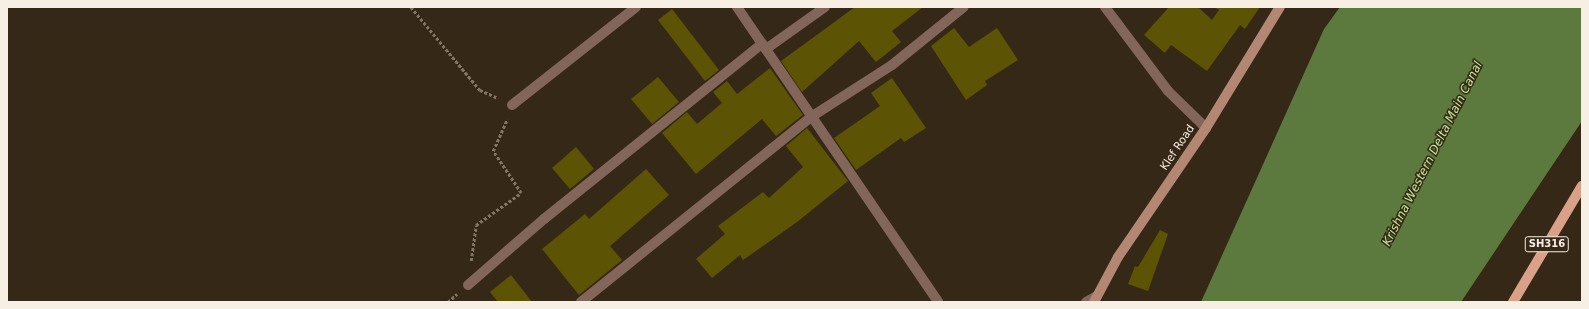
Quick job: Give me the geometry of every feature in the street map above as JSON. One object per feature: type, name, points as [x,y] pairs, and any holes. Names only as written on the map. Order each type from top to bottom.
[{"type":"main road","name":"Klef Road","points":[[1096,299],[1118,257],[1206,128],[1280,7]]},
{"type":"main road","name":"SH316","points":[[1513,302],[1582,186]]},
{"type":"street","points":[[512,105],[636,7]]},
{"type":"street","points":[[737,7],[938,302]]},
{"type":"street","points":[[468,285],[544,218],[764,47],[826,7]]},
{"type":"street","points":[[581,302],[811,117],[892,65],[964,7]]},
{"type":"street","points":[[1106,7],[1164,86],[1206,128]]},
{"type":"street","points":[[1086,302],[1096,299]]},
{"type":"path","points":[[412,7],[480,90],[512,105],[493,151],[521,193],[476,225],[468,285]]},
{"type":"water","name":"Krishna Western Delta Main Canal","points":[[1340,7],[1582,7],[1582,121],[1461,302],[1201,302],[1324,29]]},
{"type":"building","points":[[855,7],[923,7],[892,31],[901,42],[876,62],[859,41],[802,92],[781,61]]},
{"type":"building","points":[[1169,7],[1198,7],[1212,20],[1219,10],[1214,7],[1260,7],[1245,29],[1240,25],[1207,71],[1171,45],[1165,53],[1144,35]]},
{"type":"building","points":[[672,9],[719,70],[705,81],[658,20]]},
{"type":"building","points":[[954,28],[969,47],[997,28],[1018,60],[985,81],[987,85],[966,100],[931,46]]},
{"type":"building","points":[[770,68],[803,115],[776,136],[762,119],[696,174],[662,133],[687,112],[697,124],[722,103],[713,92],[727,81],[737,94]]},
{"type":"building","points":[[658,77],[679,102],[652,124],[631,99]]},
{"type":"building","points":[[892,78],[926,128],[904,142],[901,138],[856,170],[834,138],[880,106],[871,93]]},
{"type":"building","points":[[807,128],[848,181],[797,222],[743,260],[740,255],[712,278],[696,259],[725,234],[718,226],[763,192],[769,198],[803,167],[786,146]]},
{"type":"building","points":[[576,147],[594,169],[570,189],[552,168]]},
{"type":"building","points":[[646,169],[669,195],[610,246],[622,260],[579,295],[542,249],[585,214],[589,219]]},
{"type":"building","points":[[1160,230],[1168,234],[1148,291],[1128,284],[1135,266],[1138,267]]},
{"type":"building","points":[[511,275],[532,302],[498,302],[490,292]]}]
